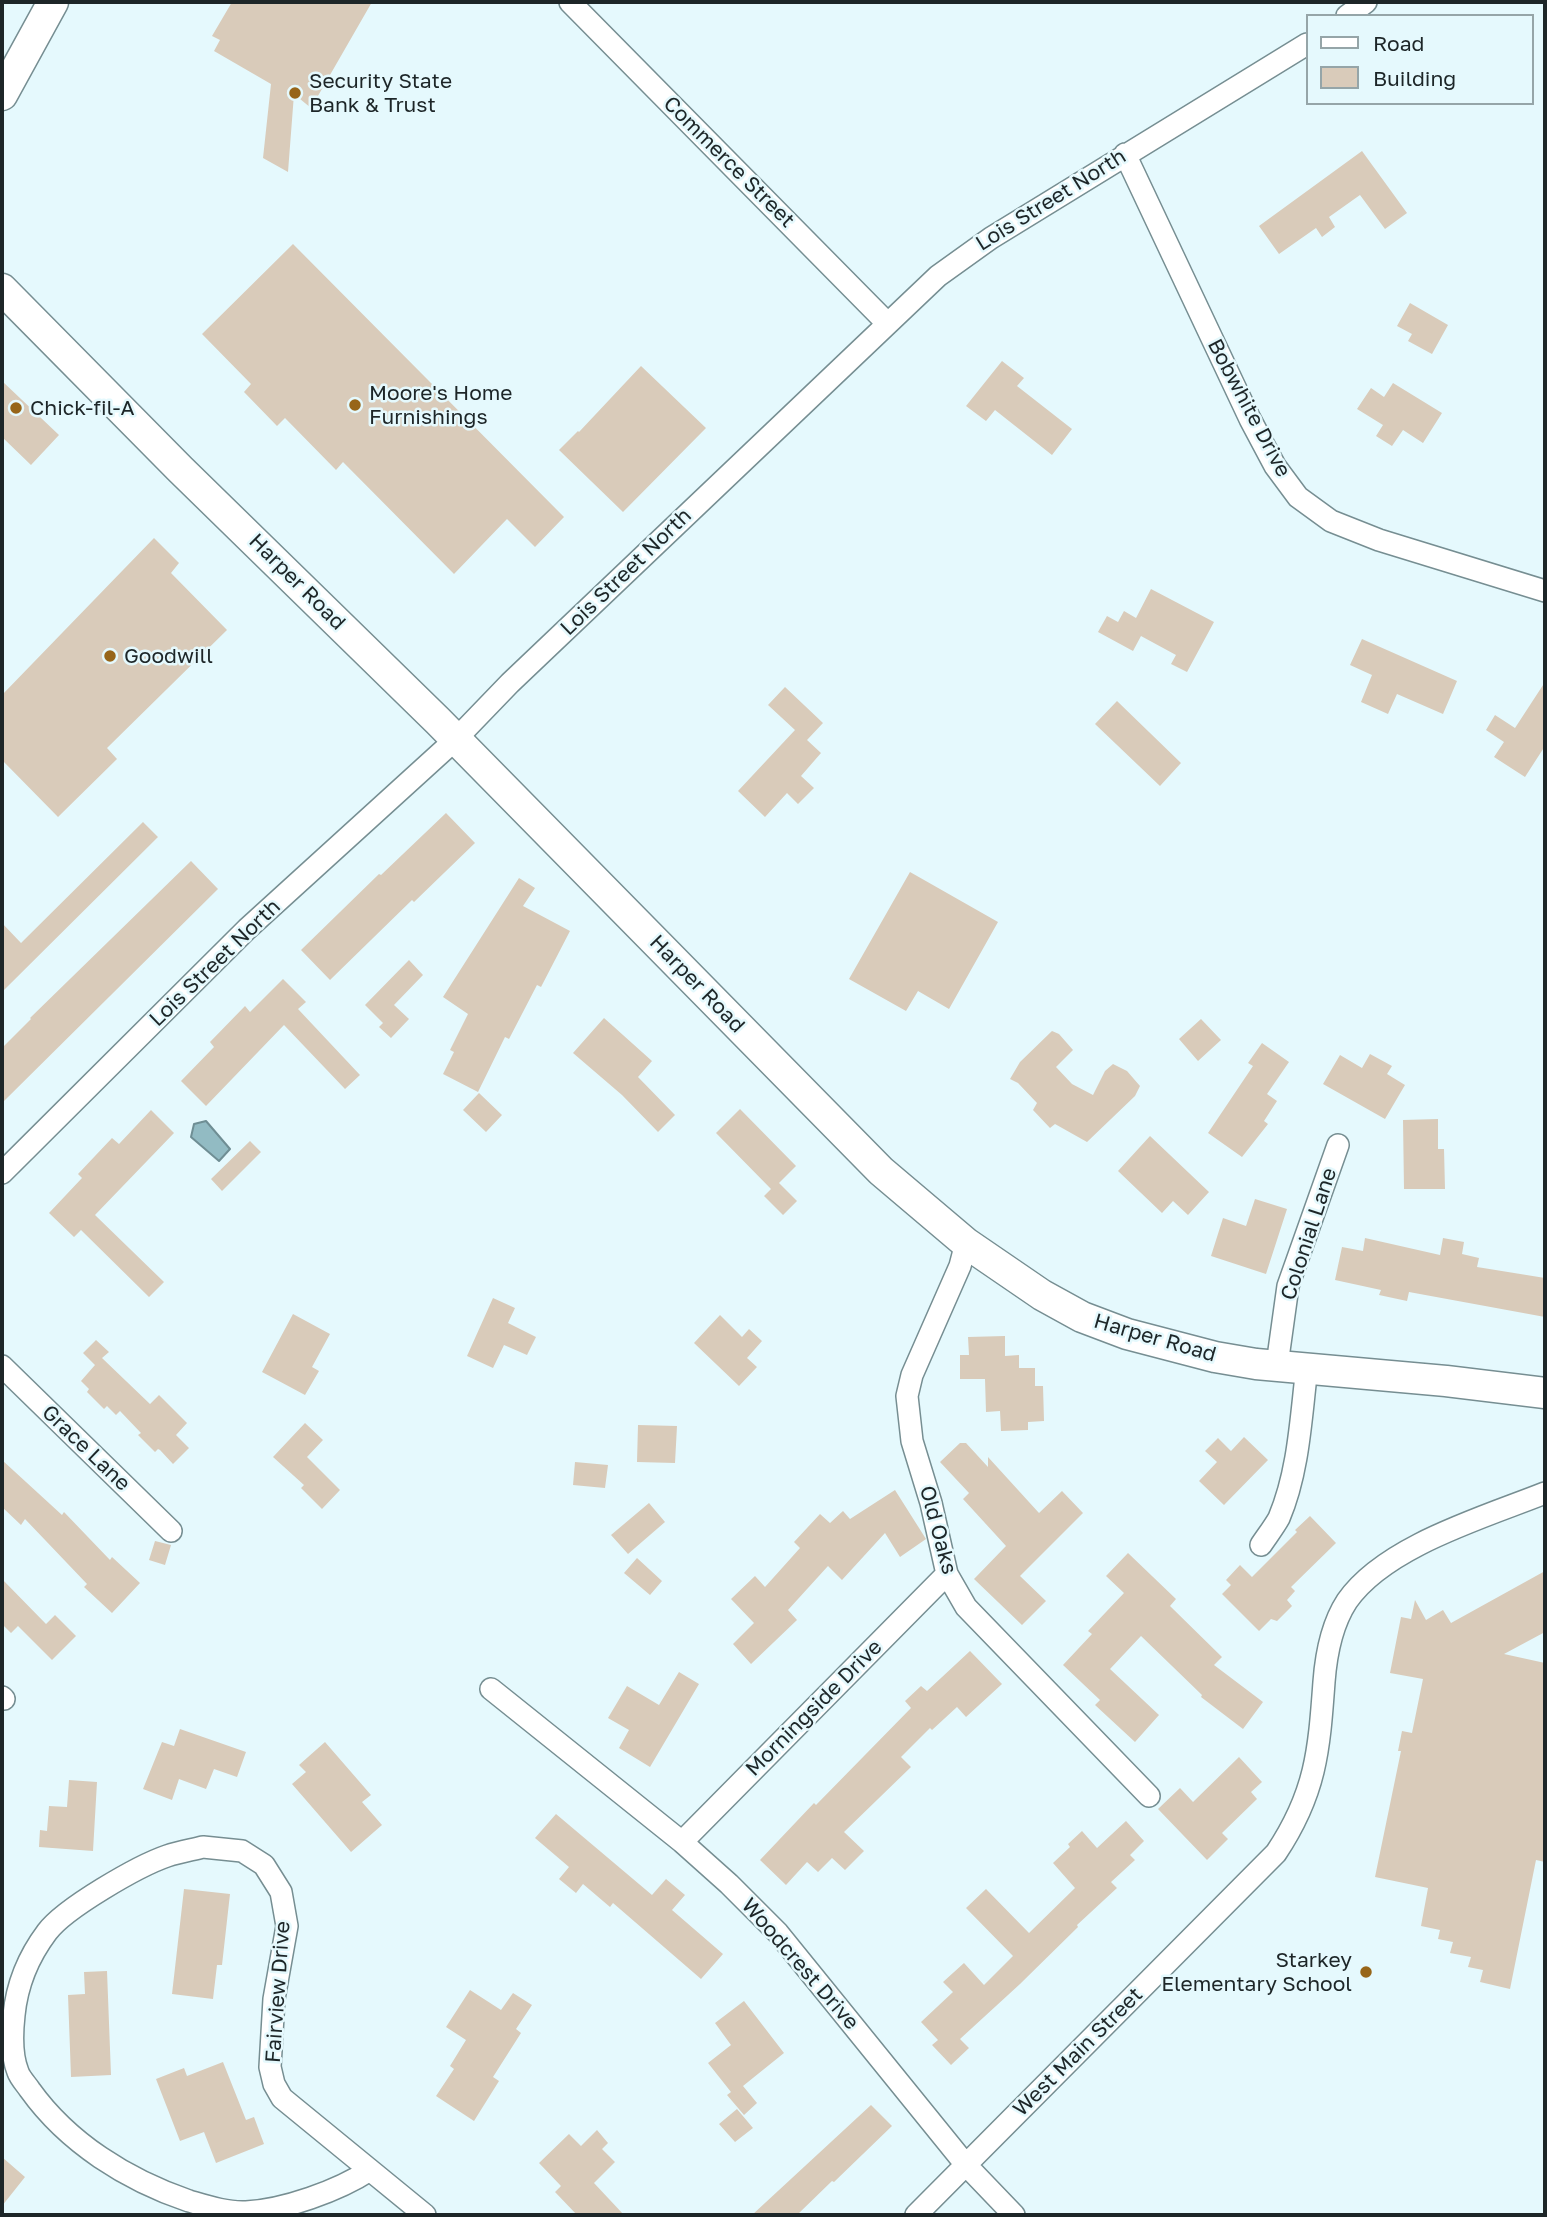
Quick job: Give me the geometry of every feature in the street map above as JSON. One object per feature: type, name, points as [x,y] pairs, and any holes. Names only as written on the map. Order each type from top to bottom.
[{"type":"main road","points":[[2,95],[53,2]]},
{"type":"main road","name":"Harper Road","points":[[2,289],[180,469],[456,738],[881,1171],[967,1243],[1033,1289],[1082,1317],[1127,1334],[1215,1357],[1545,1392]]},
{"type":"street","name":"Commerce Street","points":[[570,2],[887,323]]},
{"type":"street","points":[[1350,14],[1366,2]]},
{"type":"street","name":"Lois Street North","points":[[2,1174],[247,929],[456,738],[887,323],[961,257],[1306,45]]},
{"type":"street","name":"Bobwhite Drive","points":[[1125,154],[1250,419],[1275,466],[1298,497],[1331,521],[1380,540],[1545,591]]},
{"type":"street","name":"Colonial Lane","points":[[1277,1365],[1288,1286],[1338,1145]]},
{"type":"street","name":"Old Oaks","points":[[967,1243],[960,1266],[912,1375],[907,1396],[912,1441],[932,1503],[947,1574],[966,1607],[1149,1796]]},
{"type":"street","name":"Grace Lane","points":[[2,1366],[171,1531]]},
{"type":"street","points":[[1261,1545],[1279,1518],[1291,1479],[1307,1367]]},
{"type":"street","name":"West Main Street","points":[[916,2215],[1276,1853],[1303,1808],[1311,1784],[1321,1732],[1326,1665],[1335,1625],[1347,1602],[1363,1582],[1404,1553],[1450,1531],[1545,1493]]},
{"type":"street","name":"Morningside Drive","points":[[682,1842],[947,1574]]},
{"type":"street","name":"Woodcrest Drive","points":[[491,1689],[682,1842],[778,1933],[966,2165],[1014,2215]]},
{"type":"street","name":"Fairview Drive","points":[[370,2170],[328,2191],[279,2207],[244,2212],[207,2207],[171,2195],[129,2175],[100,2157],[69,2133],[41,2105],[18,2073],[12,2034],[16,1996],[29,1961],[48,1930],[75,1907],[105,1887],[166,1856],[203,1847],[242,1851],[264,1865],[281,1892],[286,1926],[274,1999],[270,2067],[274,2084],[282,2098],[370,2170],[425,2215]]},
{"type":"water","points":[[206,1121],[230,1149],[219,1161],[191,1137],[194,1124]]},
{"type":"building","name":"Security State Bank & Trust","points":[[232,2],[372,2],[311,108],[294,94],[288,172],[263,158],[271,84],[214,51],[220,40],[212,36]]},
{"type":"building","points":[[1362,151],[1407,213],[1385,229],[1360,195],[1329,217],[1335,227],[1322,237],[1316,228],[1279,254],[1259,226]]},
{"type":"building","name":"Moore's Home Furnishings","points":[[293,244],[564,517],[535,547],[507,519],[454,574],[343,462],[336,470],[285,418],[277,426],[244,392],[251,384],[202,334]]},
{"type":"building","points":[[1410,303],[1448,325],[1432,354],[1408,341],[1412,334],[1397,326]]},
{"type":"building","points":[[1002,361],[1024,378],[1017,386],[1072,429],[1052,455],[995,410],[986,421],[966,406]]},
{"type":"building","points":[[641,366],[706,428],[623,512],[559,450]]},
{"type":"building","name":"Chick-fil-A","points":[[2,381],[59,435],[31,465],[2,437]]},
{"type":"building","points":[[1393,383],[1442,413],[1423,443],[1403,430],[1392,446],[1376,436],[1383,425],[1357,409],[1371,388],[1384,397]]},
{"type":"building","points":[[154,538],[179,563],[171,573],[227,630],[107,748],[117,759],[58,817],[2,760],[2,695]]},
{"type":"building","points":[[1151,589],[1214,622],[1187,672],[1171,664],[1176,655],[1141,636],[1133,651],[1098,632],[1107,616],[1118,622],[1124,611],[1136,618]]},
{"type":"building","points":[[1362,639],[1457,681],[1443,714],[1397,694],[1388,714],[1361,702],[1372,675],[1350,665]]},
{"type":"building","points":[[1545,682],[1545,746],[1525,777],[1494,757],[1504,742],[1486,730],[1495,715],[1515,728]]},
{"type":"building","points":[[785,687],[823,723],[807,740],[821,753],[801,776],[814,788],[798,804],[787,793],[765,817],[738,791],[795,730],[768,705]]},
{"type":"building","points":[[1117,701],[1181,763],[1160,786],[1095,724]]},
{"type":"building","points":[[446,813],[475,843],[330,980],[301,950]]},
{"type":"building","points":[[143,822],[158,837],[2,992],[2,923],[21,943]]},
{"type":"building","points":[[191,861],[218,889],[2,1103],[2,1048]]},
{"type":"building","points":[[910,872],[998,922],[949,1009],[918,991],[906,1011],[849,979]]},
{"type":"building","points":[[519,878],[535,888],[523,906],[570,931],[541,987],[537,985],[509,1039],[505,1037],[478,1092],[443,1074],[454,1052],[450,1050],[468,1014],[443,997]]},
{"type":"building","points":[[409,960],[423,975],[394,1005],[409,1019],[391,1038],[379,1027],[383,1023],[365,1005]]},
{"type":"building","points":[[283,979],[306,1002],[298,1009],[360,1075],[345,1089],[284,1025],[206,1106],[181,1081],[214,1047],[210,1042],[245,1006],[250,1012]]},
{"type":"building","points":[[604,1018],[652,1061],[638,1077],[675,1115],[658,1132],[622,1095],[573,1053]]},
{"type":"building","points":[[1201,1019],[1221,1040],[1198,1061],[1179,1039]]},
{"type":"building","points":[[1052,1031],[1059,1034],[1073,1050],[1056,1067],[1072,1084],[1093,1095],[1105,1071],[1113,1064],[1127,1071],[1140,1086],[1135,1096],[1087,1142],[1055,1124],[1050,1128],[1033,1110],[1037,1103],[1018,1083],[1010,1079],[1020,1062]]},
{"type":"building","points":[[1262,1043],[1289,1062],[1267,1094],[1277,1101],[1264,1121],[1268,1124],[1242,1157],[1208,1133],[1253,1066],[1248,1063]]},
{"type":"building","points":[[1370,1054],[1392,1066],[1387,1074],[1405,1085],[1385,1119],[1323,1084],[1340,1055],[1362,1068]]},
{"type":"building","points":[[479,1093],[502,1115],[486,1132],[463,1110]]},
{"type":"building","points":[[740,1109],[796,1166],[779,1183],[797,1201],[783,1215],[764,1196],[771,1189],[716,1133]]},
{"type":"building","points":[[151,1110],[174,1133],[95,1215],[164,1282],[149,1297],[81,1230],[74,1237],[49,1213],[82,1178],[78,1174],[112,1138],[119,1144]]},
{"type":"building","points":[[1438,1119],[1438,1149],[1444,1149],[1445,1189],[1404,1189],[1403,1120]]},
{"type":"building","points":[[1150,1136],[1209,1192],[1188,1215],[1173,1201],[1162,1213],[1118,1171]]},
{"type":"building","points":[[250,1141],[261,1152],[222,1191],[211,1179]]},
{"type":"building","points":[[1255,1199],[1287,1209],[1266,1274],[1211,1256],[1223,1218],[1246,1226]]},
{"type":"building","points":[[1365,1238],[1440,1255],[1443,1238],[1464,1242],[1462,1254],[1479,1258],[1477,1267],[1545,1278],[1545,1317],[1409,1292],[1407,1301],[1379,1295],[1381,1290],[1335,1280],[1342,1247],[1363,1251]]},
{"type":"building","points":[[493,1298],[515,1308],[508,1323],[536,1337],[527,1355],[504,1345],[493,1368],[467,1356]]},
{"type":"building","points":[[293,1314],[330,1334],[312,1367],[319,1371],[305,1395],[262,1372]]},
{"type":"building","points":[[720,1315],[742,1337],[749,1329],[762,1341],[747,1358],[757,1367],[739,1386],[694,1343]]},
{"type":"building","points":[[1005,1336],[1005,1356],[1019,1355],[1019,1368],[1035,1368],[1035,1386],[1043,1386],[1044,1421],[1028,1422],[1028,1430],[1001,1431],[1000,1411],[986,1412],[985,1379],[960,1379],[960,1355],[969,1355],[968,1337]]},
{"type":"building","points":[[96,1340],[109,1352],[102,1358],[150,1404],[159,1395],[187,1423],[176,1435],[189,1448],[173,1464],[160,1450],[155,1452],[138,1435],[141,1433],[120,1411],[116,1415],[107,1406],[104,1409],[87,1392],[89,1389],[81,1381],[95,1365],[83,1353]]},
{"type":"building","points":[[305,1423],[323,1440],[307,1457],[340,1490],[322,1509],[301,1488],[304,1485],[273,1457]]},
{"type":"building","points":[[638,1425],[677,1426],[675,1463],[637,1462]]},
{"type":"building","points":[[1244,1437],[1268,1460],[1224,1505],[1199,1481],[1217,1462],[1205,1451],[1218,1438],[1231,1451]]},
{"type":"building","points":[[960,1443],[966,1443],[988,1467],[988,1457],[1039,1513],[1062,1491],[1083,1513],[1020,1576],[1046,1601],[1022,1625],[974,1579],[1006,1546],[963,1499],[969,1493],[940,1462]]},
{"type":"building","points":[[2,1460],[62,1515],[64,1512],[110,1560],[112,1557],[140,1583],[112,1613],[84,1587],[87,1584],[25,1519],[21,1525],[2,1507]]},
{"type":"building","points":[[575,1462],[608,1465],[605,1488],[573,1485]]},
{"type":"building","points":[[895,1490],[926,1539],[900,1557],[885,1533],[842,1580],[828,1566],[788,1610],[797,1620],[751,1664],[733,1644],[754,1623],[731,1599],[755,1576],[765,1587],[800,1548],[794,1542],[820,1514],[830,1523],[843,1511],[850,1519]]},
{"type":"building","points":[[649,1503],[665,1522],[628,1554],[611,1535]]},
{"type":"building","points":[[1310,1516],[1336,1543],[1291,1587],[1295,1591],[1287,1600],[1292,1606],[1277,1621],[1271,1619],[1259,1631],[1222,1594],[1231,1585],[1226,1580],[1240,1565],[1252,1577]]},
{"type":"building","points":[[155,1541],[171,1545],[165,1565],[149,1560]]},
{"type":"building","points":[[1128,1553],[1176,1599],[1170,1606],[1222,1657],[1214,1665],[1263,1702],[1243,1729],[1201,1697],[1202,1695],[1141,1636],[1110,1669],[1159,1715],[1135,1742],[1095,1705],[1100,1700],[1063,1665],[1092,1634],[1088,1631],[1124,1593],[1106,1576]]},
{"type":"building","points":[[637,1558],[662,1581],[650,1595],[624,1573]]},
{"type":"building","points":[[1545,1571],[1545,1632],[1504,1654],[1545,1663],[1545,1862],[1536,1860],[1510,1989],[1480,1982],[1483,1970],[1468,1967],[1471,1957],[1450,1953],[1453,1942],[1438,1939],[1440,1930],[1421,1926],[1428,1888],[1375,1877],[1401,1751],[1398,1751],[1402,1731],[1412,1733],[1423,1679],[1390,1673],[1401,1617],[1411,1619],[1415,1600],[1426,1620],[1443,1610],[1451,1623]]},
{"type":"building","points":[[2,1579],[46,1624],[55,1615],[76,1636],[52,1660],[18,1626],[11,1633],[2,1624]]},
{"type":"building","points":[[970,1651],[1002,1684],[966,1717],[957,1707],[932,1730],[930,1728],[901,1757],[911,1767],[844,1832],[864,1851],[845,1870],[832,1858],[818,1872],[807,1862],[786,1885],[760,1860],[911,1708],[905,1701],[921,1686],[927,1691]]},
{"type":"building","points":[[679,1672],[699,1684],[650,1767],[619,1748],[629,1730],[608,1718],[627,1686],[659,1705]]},
{"type":"building","points":[[180,1729],[246,1752],[237,1777],[214,1769],[206,1789],[179,1779],[172,1800],[143,1789],[162,1742],[174,1746]]},
{"type":"building","points":[[325,1742],[371,1795],[362,1802],[382,1825],[351,1852],[292,1784],[306,1772],[299,1765]]},
{"type":"building","points":[[1239,1757],[1262,1782],[1251,1792],[1257,1799],[1222,1833],[1228,1839],[1207,1860],[1158,1809],[1180,1788],[1193,1802]]},
{"type":"building","points":[[69,1780],[97,1782],[93,1851],[39,1847],[40,1830],[47,1831],[49,1806],[67,1807]]},
{"type":"building","points":[[556,1814],[652,1895],[666,1879],[685,1895],[672,1910],[723,1954],[701,1979],[613,1903],[610,1907],[583,1884],[576,1893],[559,1879],[569,1867],[535,1838]]},
{"type":"building","points":[[1126,1821],[1144,1841],[1130,1855],[1135,1860],[1111,1882],[1117,1888],[960,2039],[969,2048],[951,2065],[932,2045],[938,2040],[921,2022],[953,1992],[943,1982],[964,1963],[984,1985],[1013,1956],[966,1908],[986,1889],[1029,1933],[1075,1888],[1053,1863],[1070,1847],[1068,1844],[1082,1831],[1097,1848]]},
{"type":"building","points":[[184,1889],[230,1894],[222,1965],[217,1965],[213,1999],[172,1994]]},
{"type":"building","points":[[107,1971],[111,2075],[71,2077],[68,1995],[85,1994],[84,1972]]},
{"type":"building","points":[[470,1990],[501,2010],[513,1993],[532,2005],[516,2029],[521,2033],[493,2077],[499,2081],[474,2121],[436,2096],[454,2069],[450,2066],[466,2040],[446,2027]]},
{"type":"building","points":[[744,2001],[784,2053],[743,2086],[757,2103],[744,2115],[727,2095],[731,2092],[708,2063],[731,2045],[715,2023]]},
{"type":"building","points":[[223,2062],[246,2120],[254,2117],[264,2144],[216,2163],[204,2132],[180,2141],[156,2079],[184,2068],[187,2076]]},
{"type":"building","points":[[871,2105],[892,2126],[834,2182],[797,2215],[752,2215]]},
{"type":"building","points":[[737,2109],[753,2128],[735,2142],[719,2124]]},
{"type":"building","points":[[597,2130],[608,2143],[602,2149],[615,2162],[594,2183],[624,2215],[577,2215],[555,2192],[561,2186],[539,2163],[569,2134],[581,2146]]},
{"type":"building","points":[[2,2157],[25,2177],[2,2206]]},
{"type":"place","name":"Security State Bank & Trust","points":[[295,93]]},
{"type":"place","name":"Moore's Home Furnishings","points":[[355,405]]},
{"type":"place","name":"Chick-fil-A","points":[[16,408]]},
{"type":"place","name":"Goodwill","points":[[110,656]]},
{"type":"place","name":"Starkey Elementary School","points":[[1366,1972]]}]
